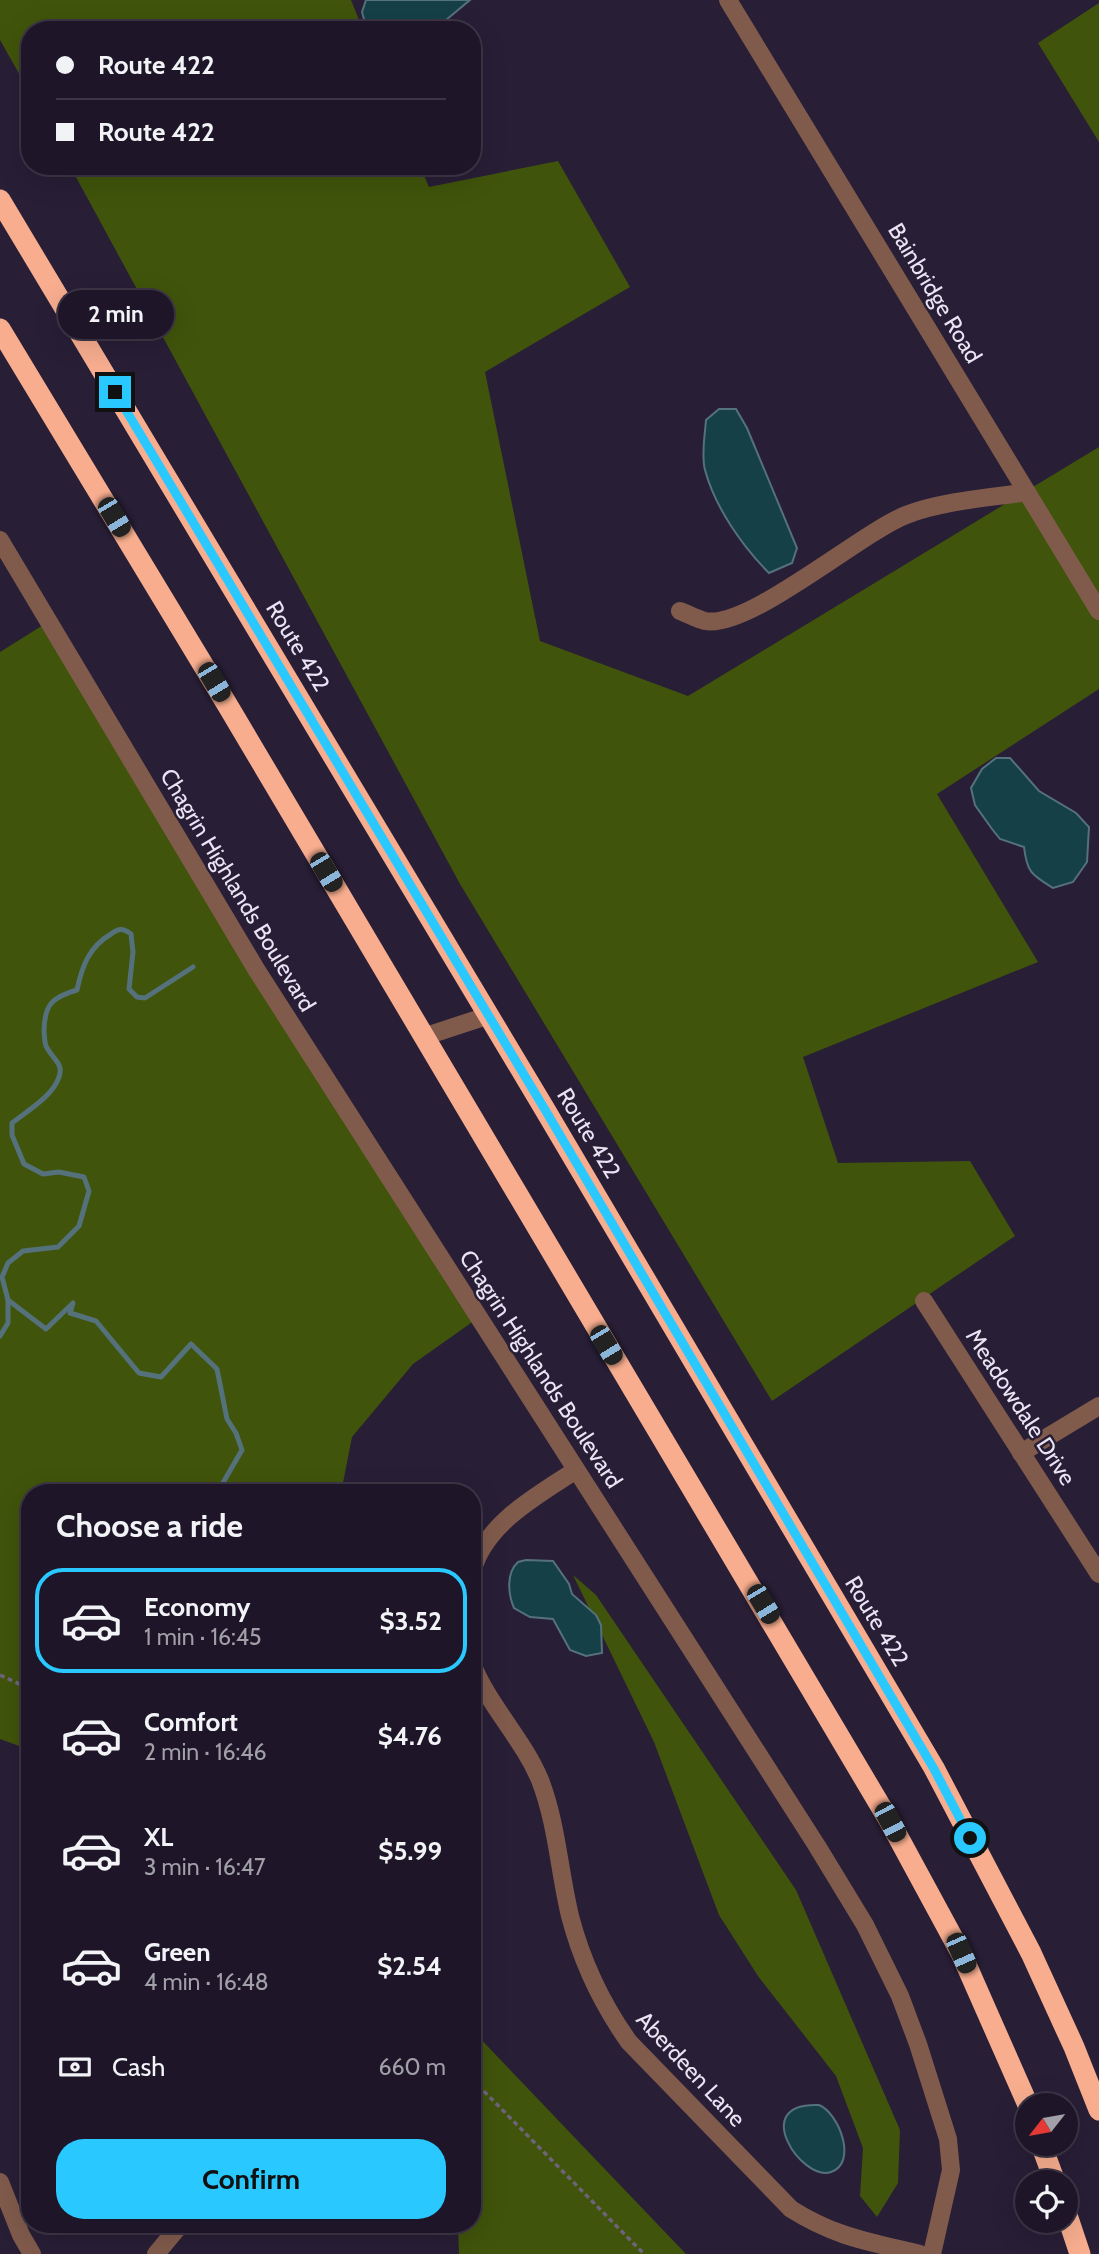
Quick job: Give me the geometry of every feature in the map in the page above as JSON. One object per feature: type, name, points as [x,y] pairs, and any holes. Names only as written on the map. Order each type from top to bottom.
[{"type":"highway","name":"Route 422","points":[[0,200],[934,1769],[1031,1953],[1099,2110]]},
{"type":"highway","points":[[0,329],[228,706],[890,1822],[961,1953],[1023,2093]]},
{"type":"highway","points":[[1073,2233],[1080,2254]]},
{"type":"street","name":"Bainbridge Road","points":[[728,0],[1099,611]]},
{"type":"street","points":[[680,611],[706,621],[730,617],[782,592],[903,515],[923,509],[1027,492]]},
{"type":"street","name":"Chagrin Highlands Boulevard","points":[[0,540],[256,969],[865,1925],[900,1996],[948,2139],[951,2170],[932,2254]]},
{"type":"street","points":[[423,1037],[487,1016]]},
{"type":"street","name":"Meadowdale Drive","points":[[924,1301],[1099,1574]]},
{"type":"street","points":[[1021,1453],[1099,1406]]},
{"type":"street","points":[[481,1552],[495,1529],[576,1469]]},
{"type":"street","name":"Aberdeen Lane","points":[[481,1686],[538,1777],[553,1819],[570,1916],[589,1973],[609,2014],[629,2042],[791,2208],[814,2224],[838,2234],[920,2254]]},
{"type":"street","points":[[0,2182],[21,2235],[32,2254]]},
{"type":"street","points":[[156,2254],[174,2233]]},
{"type":"path","points":[[0,1675],[21,1685]]},
{"type":"path","points":[[481,2088],[644,2254]]},
{"type":"green space","points":[[0,0],[351,0],[359,21],[21,21],[21,77],[0,40]]},
{"type":"green space","points":[[1099,3],[1099,142],[1038,43]]},
{"type":"green space","points":[[558,161],[630,287],[485,372],[540,641],[688,696],[1099,447],[1099,689],[937,794],[1038,962],[803,1057],[838,1163],[970,1161],[1015,1236],[772,1401],[460,884],[75,175],[424,175],[429,187]]},
{"type":"green space","points":[[48,622],[478,1318],[413,1364],[352,1437],[343,1484],[21,1484],[21,1747],[0,1739],[0,652]]},
{"type":"green space","points":[[573,1575],[596,1595],[796,1890],[900,2130],[898,2183],[877,2217],[860,2196],[863,2148],[836,2076],[758,1976],[719,1915],[654,1742]]},
{"type":"green space","points":[[481,2039],[686,2254],[459,2254],[458,2233],[481,2233]]},
{"type":"shaded area","points":[[366,0],[470,0],[445,21],[364,21],[362,12]]},
{"type":"shaded area","points":[[719,409],[736,409],[747,428],[797,548],[792,563],[769,573],[731,525],[715,498],[705,470],[703,452],[706,420]]},
{"type":"shaded area","points":[[996,758],[1010,758],[1039,791],[1076,813],[1089,827],[1087,862],[1073,882],[1053,888],[1035,876],[1027,863],[1024,847],[1000,839],[975,805],[971,788],[982,769]]},
{"type":"shaded area","points":[[553,1561],[569,1584],[572,1594],[596,1615],[601,1625],[602,1653],[586,1656],[570,1650],[553,1619],[530,1617],[514,1608],[509,1590],[511,1572],[518,1562]]},
{"type":"shaded area","points":[[819,2105],[833,2118],[843,2138],[843,2159],[839,2167],[831,2172],[819,2172],[807,2165],[796,2154],[784,2128],[787,2116],[798,2107]]},
{"type":"waterway","points":[[0,1336],[8,1323],[8,1300],[2,1277],[8,1263],[23,1251],[58,1247],[79,1226],[89,1191],[84,1177],[59,1172],[43,1174],[24,1164],[12,1135],[12,1123],[45,1097],[59,1077],[59,1065],[45,1042],[44,1023],[48,1009],[56,999],[77,990],[84,965],[92,951],[103,939],[119,930],[131,934],[133,952],[129,989],[137,997],[145,998],[193,967]]},
{"type":"waterway","points":[[8,1300],[46,1329],[73,1303],[70,1313],[96,1321],[139,1373],[161,1377],[191,1344],[217,1369],[227,1419],[242,1450],[222,1484]]},
{"type":"route","points":[[115,392],[544,1108],[934,1769],[970,1838]]}]
